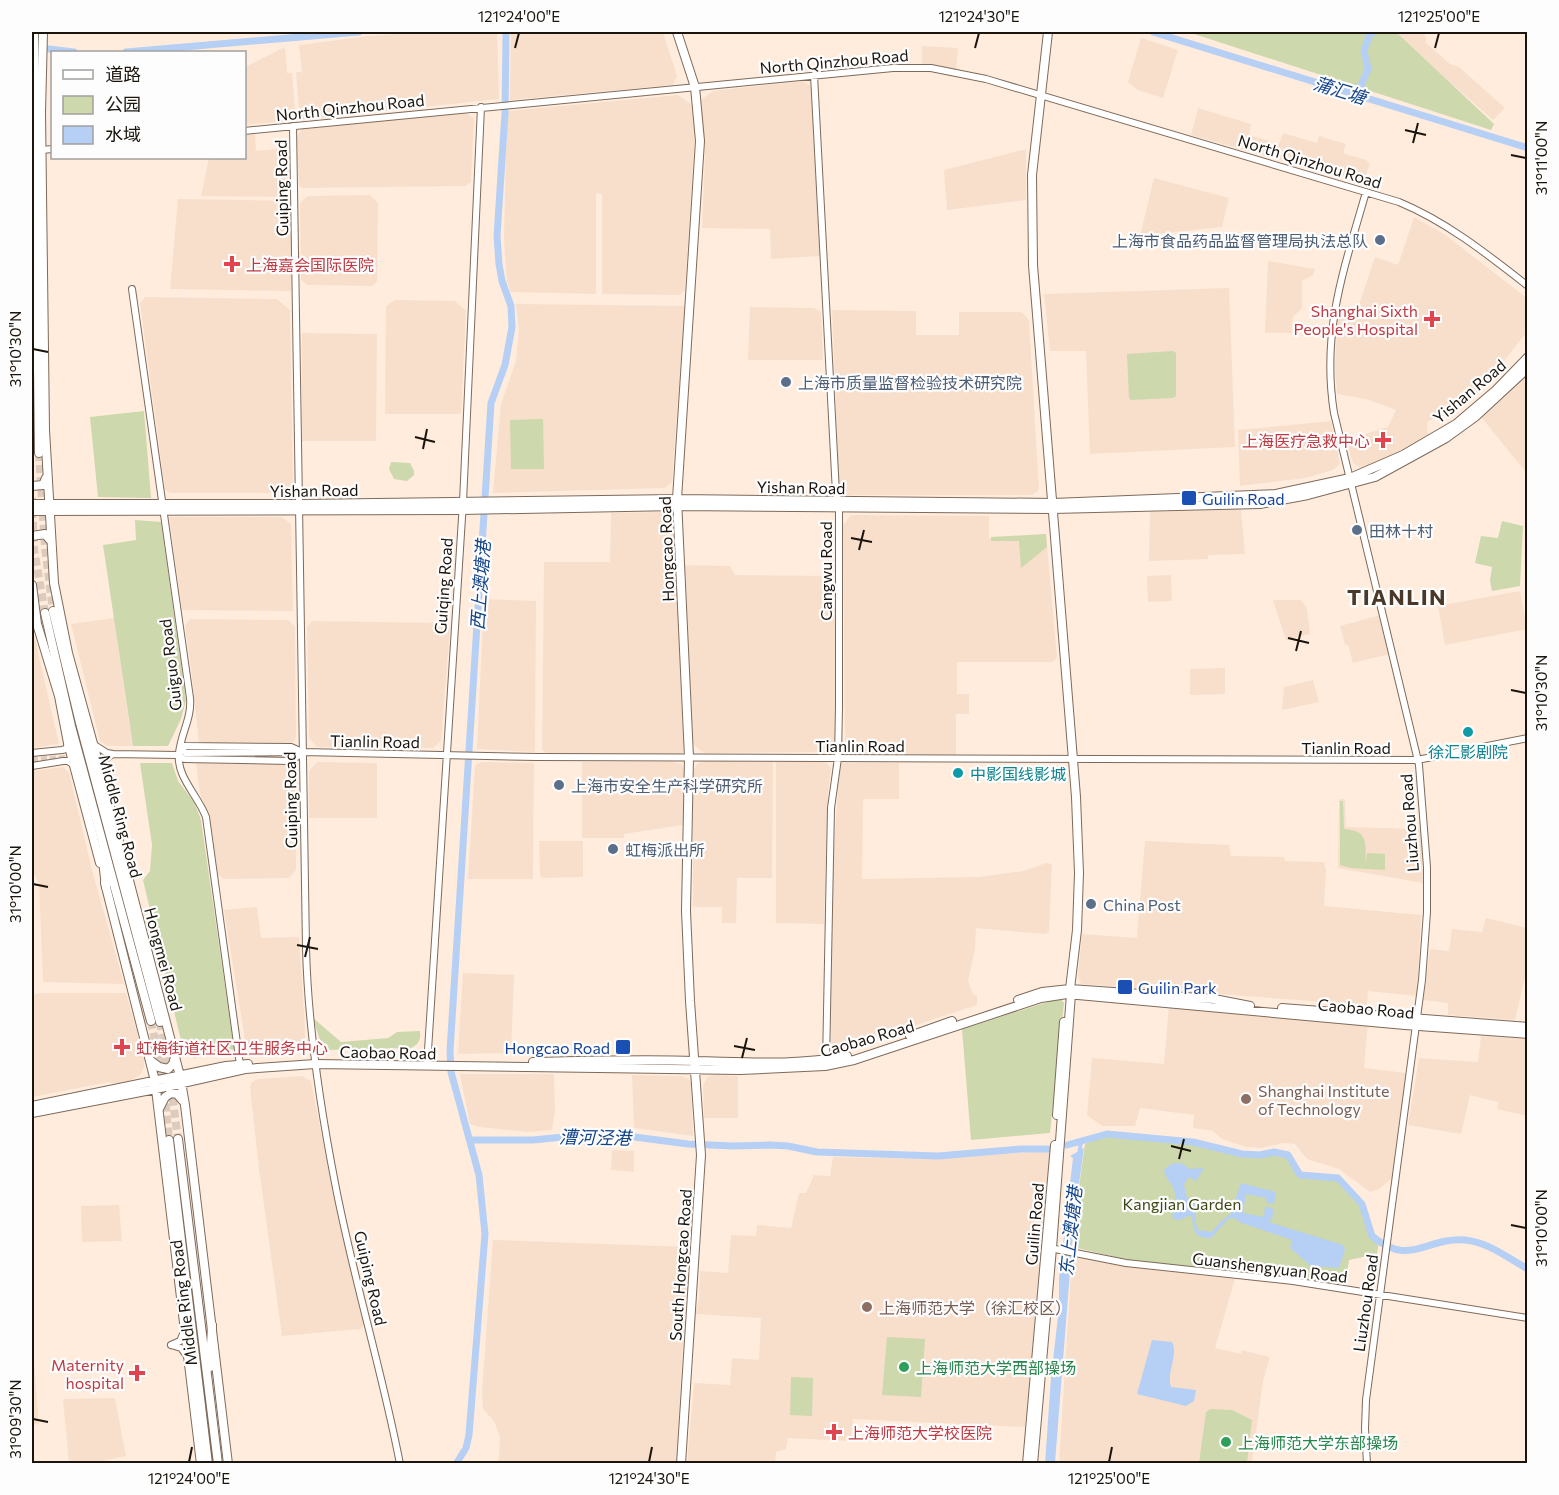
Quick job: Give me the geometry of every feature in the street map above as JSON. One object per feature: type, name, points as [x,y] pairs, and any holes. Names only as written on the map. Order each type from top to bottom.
[{"type":"highway","points":[[39,34],[35,105],[39,453]]},
{"type":"highway","name":"Middle Ring Road","points":[[49,612],[75,724],[155,1022]]},
{"type":"highway","points":[[102,820],[127,872]]},
{"type":"highway","points":[[102,820],[106,887]]},
{"type":"highway","name":"Middle Ring Road","points":[[208,1464],[191,1357],[174,1140],[218,1464]]},
{"type":"highway","points":[[209,1392],[213,1325]]},
{"type":"highway","points":[[184,1332],[191,1357]]},
{"type":"main road","name":"Hongcao Road","points":[[677,32],[694,87],[699,128],[699,161],[677,502],[689,757],[686,911],[694,1064]]},
{"type":"main road","name":"Guilin Road","points":[[1033,1464],[1053,1248],[1069,992],[1077,930],[1079,873],[1073,759],[1033,265],[1032,175],[1048,32]]},
{"type":"main road","name":"Hongmei Road","points":[[39,60],[47,477],[54,584],[62,628],[181,1080],[213,1325],[228,1464]]},
{"type":"main road","name":"Yishan Road","points":[[1351,481],[1456,424],[1502,385],[1527,357]]},
{"type":"main road","name":"Yishan Road","points":[[32,504],[49,507],[163,508],[491,506],[677,502],[1053,506],[1276,494],[1375,477],[1446,438],[1476,417],[1527,368]]},
{"type":"main road","points":[[32,486],[43,485],[47,477]]},
{"type":"main road","name":"Yishan Road","points":[[32,511],[49,507]]},
{"type":"main road","points":[[32,536],[45,534],[51,541]]},
{"type":"main road","points":[[32,585],[37,624],[59,696],[68,743],[156,1085],[184,1332]]},
{"type":"main road","name":"Caobao Road","points":[[181,1080],[240,1065],[314,1062],[694,1064],[740,1070],[826,1063],[1042,992],[1214,999],[1246,1005],[1527,1034]]},
{"type":"main road","name":"Caobao Road","points":[[1417,1023],[1527,1027]]},
{"type":"main road","points":[[151,1061],[159,1068],[168,1069],[173,1064],[175,1056]]},
{"type":"main road","name":"Caobao Road","points":[[32,1113],[181,1080],[245,1069],[314,1062]]},
{"type":"main road","name":"South Hongcao Road","points":[[681,1464],[701,1155],[694,1064]]},
{"type":"main road","name":"Caobao Road","points":[[32,1106],[156,1085]]},
{"type":"main road","points":[[159,1109],[165,1097],[171,1093],[177,1094],[185,1105]]},
{"type":"main road","name":"Guilin Road","points":[[1027,1464],[1053,1248]]},
{"type":"main road","points":[[191,1357],[201,1464]]},
{"type":"street","name":"North Qinzhou Road","points":[[246,131],[814,75],[893,68],[931,68],[967,74],[1041,95],[1410,206],[1479,248],[1527,286]]},
{"type":"street","name":"Cangwu Road","points":[[814,75],[838,505],[838,758],[831,820],[826,1063]]},
{"type":"street","name":"Guiqing Road","points":[[427,1063],[463,506],[481,107]]},
{"type":"street","name":"Guiping Road","points":[[293,126],[307,977],[314,1062],[338,1199],[400,1464]]},
{"type":"street","points":[[42,150],[51,149]]},
{"type":"street","name":"Liuzhou Road","points":[[1366,192],[1338,289],[1330,343],[1332,399],[1417,760],[1424,821],[1427,881],[1425,949],[1417,1023],[1366,1400],[1365,1429],[1368,1464]]},
{"type":"street","name":"Guiguo Road","points":[[132,289],[191,709],[178,754]]},
{"type":"street","name":"Tianlin Road","points":[[186,753],[1417,760],[1527,738]]},
{"type":"street","points":[[32,753],[66,749],[68,743]]},
{"type":"street","name":"Tianlin Road","points":[[93,744],[113,754],[178,754],[184,759],[290,760],[303,752]]},
{"type":"street","name":"Tianlin Road","points":[[178,754],[185,746],[291,747],[303,752]]},
{"type":"street","points":[[100,769],[104,760],[113,754]]},
{"type":"street","points":[[178,754],[182,775],[206,817],[240,1065]]},
{"type":"street","points":[[32,766],[63,761],[75,766]]},
{"type":"street","name":"Guanshengyuan Road","points":[[1053,1248],[1137,1265],[1276,1279],[1527,1318]]},
{"type":"street","points":[[184,1332],[180,1341],[171,1345],[180,1348],[191,1357]]},
{"type":"shaded area","points":[[429,32],[497,32],[499,99],[300,120],[296,72],[302,72],[299,45],[368,36]]},
{"type":"shaded area","points":[[511,32],[663,32],[677,76],[673,85],[510,100]]},
{"type":"shaded area","points":[[1393,32],[1423,32],[1427,39],[1425,42],[1450,64],[1459,67],[1505,108],[1493,120]]},
{"type":"shaded area","points":[[1141,38],[1178,50],[1163,98],[1138,90],[1128,82]]},
{"type":"shaded area","points":[[922,46],[958,48],[956,70],[922,66]]},
{"type":"shaded area","points":[[285,47],[287,73],[292,73],[296,120],[246,125],[246,66]]},
{"type":"shaded area","points":[[802,81],[811,86],[820,256],[771,259],[770,229],[702,228],[705,154],[701,100],[713,91]]},
{"type":"shaded area","points":[[678,95],[691,104],[694,119],[685,290],[680,295],[602,294],[602,194],[596,193],[596,294],[511,292],[507,282],[504,238],[507,111]]},
{"type":"shaded area","points":[[1198,108],[1251,124],[1249,135],[1279,144],[1283,133],[1317,143],[1319,136],[1346,144],[1343,153],[1366,160],[1370,164],[1365,177],[1356,181],[1191,135]]},
{"type":"shaded area","points":[[464,112],[474,118],[471,182],[465,186],[302,188],[299,185],[297,137],[302,129]]},
{"type":"shaded area","points":[[255,134],[256,151],[288,148],[289,197],[201,196],[209,159],[246,159],[246,135]]},
{"type":"shaded area","points":[[1026,149],[1026,200],[947,210],[944,170]]},
{"type":"shaded area","points":[[1154,178],[1229,198],[1222,227],[1140,236]]},
{"type":"shaded area","points":[[370,195],[378,203],[377,281],[373,286],[307,285],[301,280],[300,203],[307,196]]},
{"type":"shaded area","name":"上海嘉会国际医院","points":[[178,199],[292,201],[291,291],[170,289]]},
{"type":"shaded area","name":"Shanghai Sixth People's Hospital","points":[[1414,217],[1444,234],[1527,298],[1527,332],[1483,387],[1468,400],[1427,422],[1428,437],[1362,469],[1353,463],[1346,440],[1388,427],[1396,410],[1366,399],[1337,394],[1335,367],[1338,309],[1356,314],[1375,257],[1398,265]]},
{"type":"shaded area","points":[[1268,261],[1315,269],[1313,275],[1302,281],[1302,308],[1293,317],[1292,333],[1265,333]]},
{"type":"shaded area","points":[[1229,288],[1235,447],[1090,454],[1086,351],[1050,351],[1044,294]]},
{"type":"shaded area","points":[[145,297],[277,299],[290,310],[293,487],[286,493],[170,493],[165,490],[140,303]]},
{"type":"shaded area","points":[[395,300],[455,301],[466,311],[461,414],[385,414],[386,306]]},
{"type":"shaded area","points":[[516,304],[685,306],[672,482],[665,488],[493,493],[501,404],[516,361],[519,331]]},
{"type":"shaded area","points":[[750,307],[814,308],[821,312],[823,360],[748,360]]},
{"type":"shaded area","points":[[832,310],[916,311],[916,335],[959,335],[959,312],[1021,312],[1024,314],[1029,321],[1039,490],[1032,495],[846,495],[839,488]]},
{"type":"shaded area","points":[[302,333],[377,334],[376,441],[302,441]]},
{"type":"shaded area","points":[[1526,376],[1527,468],[1524,470],[1481,417]]},
{"type":"shaded area","points":[[1331,421],[1340,464],[1333,470],[1306,478],[1240,486],[1238,430]]},
{"type":"shaded area","points":[[1241,509],[1245,554],[1208,555],[1208,559],[1149,561],[1150,512]]},
{"type":"shaded area","points":[[663,512],[674,520],[684,751],[681,754],[548,754],[542,750],[544,562],[610,562],[611,513]]},
{"type":"shaded area","points":[[851,515],[989,516],[989,538],[1046,534],[1057,658],[1053,662],[957,662],[957,694],[969,694],[969,714],[956,714],[956,755],[851,753],[845,749],[843,525]]},
{"type":"shaded area","points":[[169,517],[282,517],[291,524],[293,611],[182,610]]},
{"type":"shaded area","points":[[685,565],[730,566],[735,575],[827,576],[827,609],[836,609],[835,748],[832,751],[705,753],[693,744]]},
{"type":"shaded area","points":[[1171,575],[1172,601],[1148,602],[1147,576]]},
{"type":"shaded area","points":[[1520,591],[1527,629],[1445,645],[1438,606]]},
{"type":"shaded area","points":[[484,599],[536,601],[535,752],[477,749]]},
{"type":"shaded area","points":[[1273,600],[1301,600],[1307,608],[1310,634],[1286,640]]},
{"type":"shaded area","points":[[1381,615],[1390,654],[1353,663],[1340,626]]},
{"type":"shaded area","points":[[114,618],[133,746],[107,746],[100,741],[71,624]]},
{"type":"shaded area","points":[[190,619],[288,620],[295,626],[296,737],[294,741],[290,744],[199,744],[185,626]]},
{"type":"shaded area","points":[[312,621],[443,623],[450,628],[441,741],[433,748],[317,747],[309,738],[307,627]]},
{"type":"shaded area","points":[[32,626],[59,744],[32,748]]},
{"type":"shaded area","points":[[1225,668],[1225,694],[1190,695],[1190,669]]},
{"type":"shaded area","points":[[1313,680],[1319,702],[1282,710],[1284,687]]},
{"type":"shaded area","points":[[704,761],[773,762],[772,878],[737,878],[736,923],[722,923],[722,907],[693,907],[693,772],[697,764]]},
{"type":"shaded area","points":[[317,762],[377,763],[377,818],[309,818],[309,771]]},
{"type":"shaded area","points":[[481,762],[534,763],[533,879],[468,879],[475,766]]},
{"type":"shaded area","points":[[582,762],[673,762],[681,764],[685,770],[683,825],[624,834],[624,838],[582,838]]},
{"type":"shaded area","points":[[776,762],[826,762],[831,768],[828,792],[824,924],[776,923]]},
{"type":"shaded area","points":[[196,763],[291,764],[295,769],[296,870],[289,878],[224,879],[217,874],[209,817],[200,794]]},
{"type":"shaded area","points":[[841,763],[899,763],[899,799],[863,799],[862,879],[978,877],[1024,871],[1046,863],[1052,864],[1049,932],[1045,934],[976,928],[975,949],[968,981],[973,994],[977,996],[977,1005],[837,1051],[832,1049],[831,1045],[832,879]]},
{"type":"shaded area","points":[[63,767],[69,772],[92,870],[124,984],[43,982],[39,883],[32,870],[32,771]]},
{"type":"shaded area","points":[[1339,799],[1345,799],[1346,827],[1421,829],[1423,883],[1338,868]]},
{"type":"shaded area","points":[[539,841],[583,841],[583,877],[543,878],[540,876]]},
{"type":"shaded area","points":[[1145,841],[1229,845],[1231,856],[1284,857],[1285,861],[1324,862],[1326,870],[1324,906],[1421,915],[1417,996],[1368,991],[1367,1005],[1081,984],[1078,976],[1082,934],[1137,938]]},
{"type":"shaded area","points":[[257,907],[261,938],[299,937],[305,1041],[297,1046],[251,1050],[246,1046],[224,910]]},
{"type":"shaded area","points":[[1486,918],[1527,928],[1527,969],[1515,1020],[1448,1015],[1448,1003],[1423,1000],[1430,949],[1449,951],[1452,929],[1482,932]]},
{"type":"shaded area","points":[[463,973],[514,975],[511,1053],[458,1054]]},
{"type":"shaded area","points":[[40,993],[126,993],[144,1058],[144,1067],[140,1075],[129,1081],[115,1084],[109,1082],[32,1097],[32,995]]},
{"type":"shaded area","name":"Shanghai Institute of Technology","points":[[1169,1005],[1368,1024],[1364,1068],[1406,1073],[1392,1178],[1379,1189],[1370,1192],[1339,1169],[1307,1159],[1295,1144],[1284,1143],[1261,1148],[1246,1147],[1222,1139],[1213,1131],[1193,1128],[1194,1115],[1140,1108],[1135,1126],[1102,1126],[1087,1115],[1092,1058],[1164,1064]]},
{"type":"shaded area","points":[[1481,1036],[1527,1039],[1527,1116],[1497,1109],[1498,1102],[1470,1095],[1461,1134],[1408,1125],[1419,1058],[1478,1062]]},
{"type":"shaded area","points":[[460,1074],[554,1074],[555,1111],[552,1130],[528,1132],[470,1124]]},
{"type":"shaded area","points":[[632,1075],[681,1076],[691,1082],[693,1136],[634,1128]]},
{"type":"shaded area","points":[[302,1076],[311,1081],[338,1219],[365,1324],[360,1329],[282,1336],[250,1087],[257,1079]]},
{"type":"shaded area","points":[[738,1076],[738,1118],[704,1118],[703,1085],[708,1077]]},
{"type":"shaded area","points":[[612,1150],[634,1151],[634,1172],[611,1170]]},
{"type":"shaded area","name":"上海师范大学（徐汇校区）","points":[[1051,1151],[1025,1427],[853,1419],[851,1441],[788,1438],[786,1449],[776,1452],[775,1463],[687,1464],[694,1383],[730,1385],[732,1358],[759,1360],[761,1318],[695,1314],[699,1300],[700,1271],[728,1273],[731,1235],[756,1236],[757,1225],[791,1228],[799,1193],[806,1193],[814,1175],[830,1176],[833,1157],[925,1159]]},
{"type":"shaded area","points":[[119,1205],[122,1241],[82,1242],[81,1206]]},
{"type":"shaded area","points":[[493,1240],[689,1247],[676,1463],[497,1463],[500,1437],[494,1421],[483,1409],[482,1392]]},
{"type":"shaded area","name":"上海师范大学（徐汇校区）","points":[[1072,1256],[1137,1268],[1235,1279],[1215,1348],[1241,1354],[1242,1350],[1270,1357],[1263,1381],[1252,1463],[1059,1464]]},
{"type":"shaded area","points":[[34,1363],[39,1424],[32,1425],[32,1364]]},
{"type":"shaded area","points":[[115,1398],[126,1456],[93,1463],[69,1463],[63,1399]]},
{"type":"green space","points":[[1188,32],[1396,32],[1494,124],[1491,130]]},
{"type":"green space","points":[[1173,351],[1176,353],[1176,396],[1131,400],[1129,398],[1127,354]]},
{"type":"green space","points":[[144,411],[151,498],[98,497],[90,417]]},
{"type":"green space","points":[[543,419],[544,469],[511,469],[510,420]]},
{"type":"green space","points":[[391,462],[410,463],[414,475],[407,481],[394,479],[389,469]]},
{"type":"green space","points":[[135,520],[161,522],[186,700],[181,719],[168,746],[133,746],[103,545],[136,540]]},
{"type":"green space","points":[[1502,521],[1523,526],[1520,586],[1492,591],[1490,581],[1492,567],[1475,563],[1481,536],[1498,538]]},
{"type":"green space","points":[[1046,534],[1047,547],[1021,568],[1019,541],[991,541],[991,537]]},
{"type":"green space","points":[[140,763],[172,763],[178,781],[194,802],[201,820],[234,1049],[194,1058],[183,1049],[143,880],[150,871],[152,845]]},
{"type":"green space","points":[[1340,801],[1343,801],[1344,829],[1358,832],[1364,839],[1366,863],[1367,853],[1385,854],[1385,870],[1340,865]]},
{"type":"green space","points":[[1060,998],[1064,1003],[1050,1133],[971,1140],[962,1029]]},
{"type":"green space","points":[[313,1018],[341,1042],[388,1038],[397,1032],[420,1031],[420,1039],[411,1048],[323,1050]]},
{"type":"green space","name":"Kangjian Garden","points":[[1107,1134],[1193,1142],[1243,1154],[1260,1155],[1274,1152],[1288,1155],[1300,1175],[1338,1178],[1362,1204],[1372,1236],[1379,1242],[1377,1254],[1349,1260],[1345,1285],[1128,1260],[1073,1247],[1085,1144]]},
{"type":"green space","name":"上海师范大学西部操场","points":[[887,1337],[925,1339],[921,1397],[882,1395]]},
{"type":"green space","points":[[791,1377],[813,1378],[812,1416],[790,1415]]},
{"type":"green space","name":"上海师范大学东部操场","points":[[1211,1409],[1232,1410],[1252,1420],[1247,1463],[1199,1463],[1206,1412]]},
{"type":"water","points":[[1084,1148],[1074,1220],[1055,1463],[1045,1464],[1051,1377],[1059,1308],[1059,1279],[1073,1158],[1070,1156]]},
{"type":"water","points":[[1181,1163],[1190,1169],[1204,1168],[1196,1181],[1189,1177],[1184,1184],[1186,1196],[1198,1207],[1195,1218],[1198,1230],[1212,1232],[1222,1220],[1230,1215],[1241,1183],[1276,1192],[1274,1204],[1267,1203],[1266,1198],[1246,1194],[1243,1213],[1264,1217],[1265,1206],[1274,1209],[1272,1219],[1268,1222],[1343,1245],[1345,1250],[1339,1268],[1311,1266],[1290,1248],[1292,1240],[1239,1222],[1235,1218],[1228,1219],[1211,1238],[1204,1238],[1197,1234],[1191,1215],[1179,1220],[1173,1219],[1175,1194],[1164,1170],[1171,1164]]},
{"type":"water","points":[[1152,1340],[1172,1342],[1174,1352],[1170,1375],[1171,1387],[1196,1390],[1194,1401],[1186,1406],[1137,1394]]},
{"type":"waterway","name":"蒲汇塘","points":[[138,51],[359,32]]},
{"type":"waterway","name":"西上澳塘港","points":[[456,1464],[466,1448],[469,1435],[485,1234],[479,1175],[451,1072],[450,1051],[491,403],[505,365],[512,327],[511,306],[499,264],[497,236],[505,113],[506,32]]},
{"type":"waterway","name":"蒲汇塘","points":[[1153,32],[1528,148]]},
{"type":"waterway","points":[[1357,95],[1368,69],[1364,51],[1370,34],[1373,32]]},
{"type":"waterway","name":"蒲汇塘","points":[[40,48],[66,51]]},
{"type":"waterway","name":"漕河泾港","points":[[471,1140],[533,1140],[604,1133],[688,1144],[788,1146],[817,1152],[938,1156],[1048,1149]]},
{"type":"waterway","name":"漕河泾港","points":[[1067,1145],[1107,1134],[1193,1142],[1242,1154],[1260,1155],[1274,1152],[1288,1155],[1300,1175],[1338,1178],[1362,1204],[1372,1236],[1385,1245],[1397,1250],[1408,1251],[1451,1240],[1473,1241],[1498,1251],[1528,1269]]},
{"type":"waterway","name":"东上澳塘港","points":[[1079,1155],[1081,1142]]},
{"type":"tunnel","points":[[39,453],[45,548],[53,611]]},
{"type":"tunnel","points":[[32,498],[34,549],[45,613]]},
{"type":"tunnel","points":[[32,760],[66,758]]},
{"type":"tunnel","points":[[151,1021],[164,1085],[169,1140]]},
{"type":"tunnel","points":[[160,1022],[169,1073]]},
{"type":"tunnel","points":[[171,1086],[178,1139]]},
{"type":"place","name":"上海市食品药品监督管理局执法总队","points":[[1380,240]]},
{"type":"place","name":"上海嘉会国际医院","points":[[232,264]]},
{"type":"place","name":"Shanghai Sixth People's Hospital","points":[[1432,319]]},
{"type":"place","name":"上海市质量监督检验技术研究院","points":[[786,382]]},
{"type":"place","name":"上海医疗急救中心","points":[[1383,440]]},
{"type":"place","name":"Guilin Road","points":[[1189,498]]},
{"type":"place","name":"田林十村","points":[[1357,530]]},
{"type":"place","name":"徐汇影剧院","points":[[1468,732]]},
{"type":"place","name":"中影国线影城","points":[[958,773]]},
{"type":"place","name":"上海市安全生产科学研究所","points":[[559,785]]},
{"type":"place","name":"虹梅派出所","points":[[613,849]]},
{"type":"place","name":"China Post","points":[[1091,904]]},
{"type":"place","name":"Guilin Park","points":[[1125,987]]},
{"type":"place","name":"虹梅街道社区卫生服务中心","points":[[122,1047]]},
{"type":"place","name":"Hongcao Road","points":[[623,1047]]},
{"type":"place","name":"Shanghai Institute of Technology","points":[[1246,1099]]},
{"type":"place","name":"上海师范大学（徐汇校区）","points":[[867,1307]]},
{"type":"place","name":"上海师范大学西部操场","points":[[904,1367]]},
{"type":"place","name":"Maternity hospital","points":[[137,1373]]},
{"type":"place","name":"上海师范大学校医院","points":[[834,1432]]},
{"type":"place","name":"上海师范大学东部操场","points":[[1226,1442]]},
{"type":"district","name":"TIANLIN","points":[[1397,596]]}]
